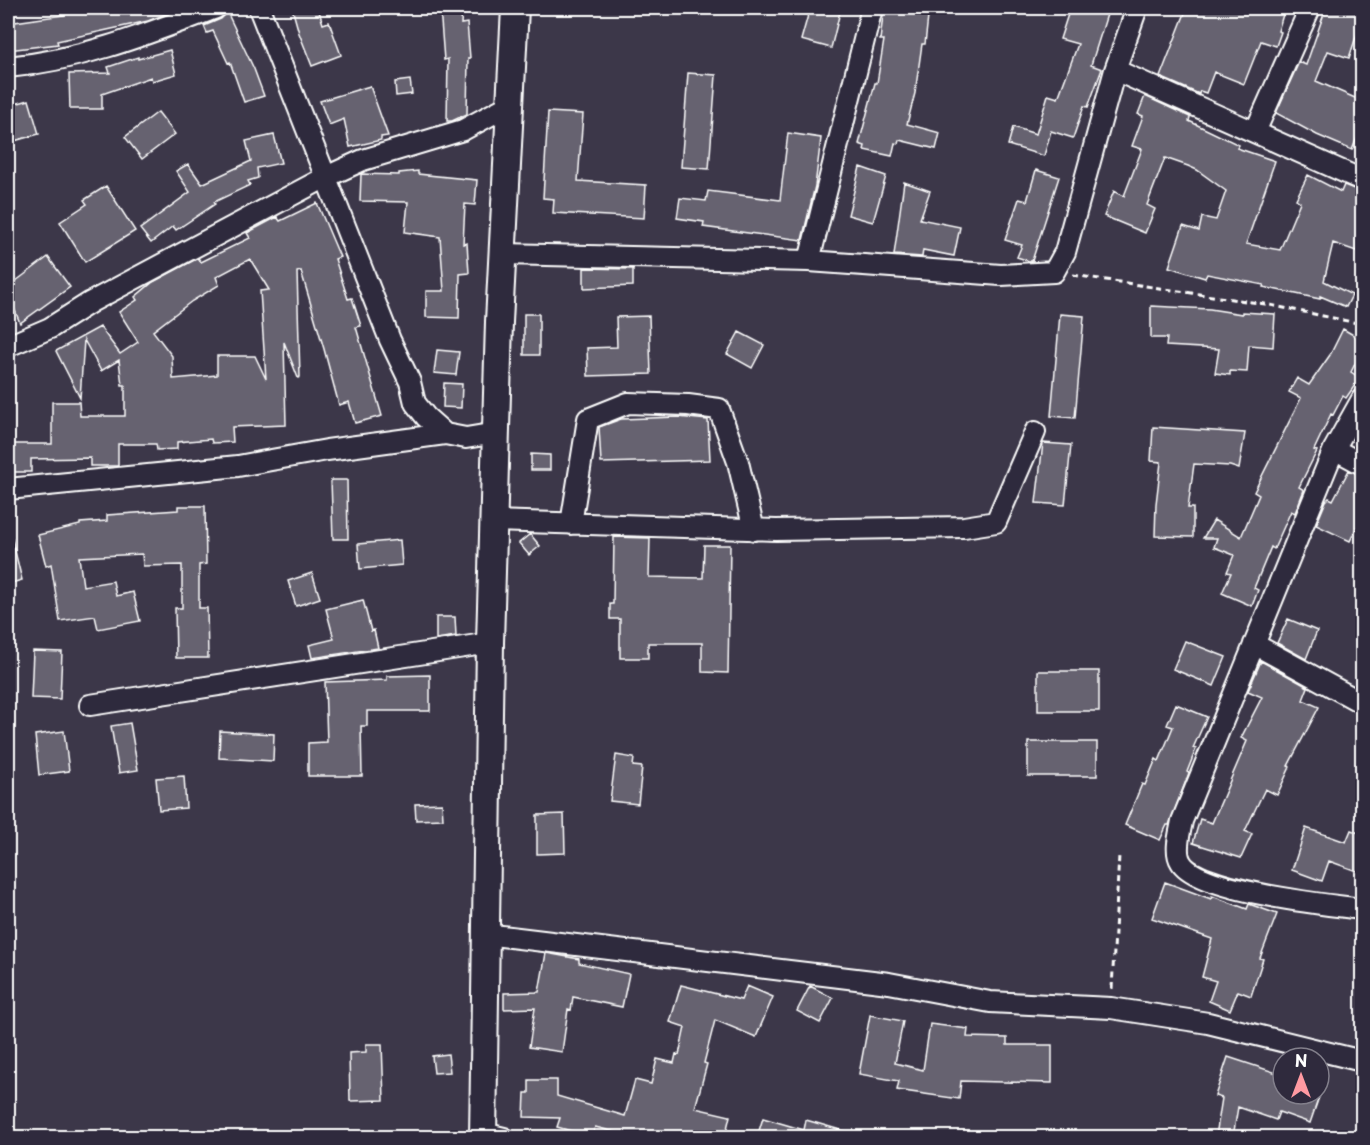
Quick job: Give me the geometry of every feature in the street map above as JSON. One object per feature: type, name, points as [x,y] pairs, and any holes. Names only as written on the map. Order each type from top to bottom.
[{"type":"street","points":[[8,67],[41,64],[117,45],[216,8]]},
{"type":"street","points":[[259,8],[390,340],[410,382],[415,403],[426,417],[445,434]]},
{"type":"street","points":[[490,1136],[485,934],[490,643],[503,254],[515,8]]},
{"type":"street","points":[[810,261],[872,8]]},
{"type":"street","points":[[503,254],[810,261],[1001,275],[1054,272],[1065,252],[1115,70],[1137,8]]},
{"type":"street","points":[[1255,132],[1310,8]]},
{"type":"street","points":[[1115,70],[1362,180]]},
{"type":"street","points":[[8,346],[50,328],[91,302],[326,177],[363,160],[463,130],[511,105]]},
{"type":"street","points":[[1362,399],[1334,449],[1182,821],[1178,847],[1179,861],[1186,870],[1211,882],[1295,901],[1362,909]]},
{"type":"street","points":[[571,524],[588,419],[628,403],[688,405],[719,409],[738,462],[754,530]]},
{"type":"street","points":[[8,489],[238,466],[327,450],[445,434],[466,438],[496,432]]},
{"type":"street","points":[[494,521],[754,530],[964,527],[996,522],[1035,432]]},
{"type":"street","points":[[1334,449],[1362,464]]},
{"type":"street","points":[[90,705],[490,643]]},
{"type":"street","points":[[1254,644],[1362,704]]},
{"type":"street","points":[[485,934],[888,983],[990,1002],[1111,1008],[1208,1023],[1362,1061]]},
{"type":"path","points":[[1054,272],[1265,304],[1362,324]]},
{"type":"path","points":[[1111,1008],[1119,855]]},
{"type":"building","points":[[62,8],[178,9],[148,21],[57,41],[58,44],[8,50],[8,23],[64,15]]},
{"type":"building","points":[[292,8],[318,8],[323,24],[329,22],[341,55],[312,66]]},
{"type":"building","points":[[440,8],[462,8],[461,24],[467,23],[470,58],[468,58],[467,114],[452,121],[447,121],[448,59],[444,60]]},
{"type":"building","points":[[810,8],[841,8],[831,48],[801,40]]},
{"type":"building","points":[[884,8],[929,8],[925,44],[922,44],[915,93],[907,124],[940,133],[936,149],[899,140],[898,144],[895,143],[892,156],[864,150],[865,146],[859,144],[875,83],[877,83],[884,40],[880,40]]},
{"type":"building","points":[[1070,8],[1109,8],[1091,65],[1102,69],[1088,107],[1084,106],[1073,138],[1051,131],[1044,156],[1008,145],[1013,127],[1036,134],[1048,95],[1058,98],[1078,44],[1060,39]]},
{"type":"building","points":[[1187,8],[1285,8],[1276,46],[1261,41],[1244,84],[1214,72],[1206,93],[1200,91],[1199,94],[1160,77]]},
{"type":"building","points":[[1326,8],[1346,8],[1362,13],[1362,29],[1359,28],[1349,58],[1328,51],[1316,81],[1362,101],[1362,126],[1352,150],[1317,135],[1276,113],[1299,62],[1306,65]]},
{"type":"building","points":[[227,12],[264,96],[244,102],[230,62],[228,63],[213,31],[207,33],[204,26],[221,19]]},
{"type":"building","points":[[170,50],[176,74],[152,81],[151,77],[102,94],[102,109],[70,109],[69,74],[110,73],[108,67]]},
{"type":"building","points":[[688,73],[716,75],[709,169],[681,167]]},
{"type":"building","points":[[410,80],[412,94],[396,96],[395,82]]},
{"type":"building","points":[[370,86],[388,136],[381,137],[381,140],[350,147],[344,119],[329,125],[320,101]]},
{"type":"building","points":[[1145,96],[1190,117],[1189,121],[1239,145],[1237,148],[1275,161],[1246,244],[1280,250],[1300,202],[1296,199],[1308,175],[1341,192],[1344,185],[1362,192],[1362,253],[1333,243],[1324,281],[1352,295],[1346,307],[1320,296],[1320,299],[1207,274],[1205,278],[1169,267],[1183,226],[1199,231],[1202,217],[1216,220],[1226,191],[1188,166],[1165,158],[1147,205],[1155,209],[1145,233],[1104,216],[1114,191],[1124,196],[1142,149],[1132,146],[1143,116],[1138,114]]},
{"type":"building","points":[[29,100],[39,134],[14,141],[8,121],[8,106]]},
{"type":"building","points":[[158,112],[175,134],[142,159],[125,137]]},
{"type":"building","points":[[548,112],[583,114],[578,181],[646,185],[644,218],[553,213],[554,199],[543,198]]},
{"type":"building","points":[[788,133],[821,138],[815,186],[802,240],[703,227],[704,222],[677,218],[680,198],[706,201],[708,191],[780,200]]},
{"type":"building","points":[[274,135],[281,163],[257,168],[258,178],[248,181],[250,185],[214,202],[215,204],[176,230],[173,226],[151,243],[140,229],[190,192],[176,171],[188,164],[202,184],[251,161],[246,141]]},
{"type":"building","points":[[860,167],[886,176],[873,222],[848,215]]},
{"type":"building","points":[[1036,170],[1059,177],[1032,261],[1029,261],[1017,257],[1022,245],[1005,240],[1019,199],[1027,201]]},
{"type":"building","points":[[418,171],[418,174],[477,180],[475,205],[465,204],[463,244],[467,243],[469,273],[460,274],[459,318],[426,317],[426,291],[444,291],[440,237],[405,232],[408,202],[360,201],[361,174],[399,175],[399,173]]},
{"type":"building","points":[[904,182],[930,191],[920,219],[960,227],[954,256],[923,250],[922,257],[894,255]]},
{"type":"building","points":[[106,186],[135,231],[85,262],[60,222],[87,204],[84,200]]},
{"type":"building","points":[[317,203],[340,257],[335,259],[348,299],[352,298],[361,326],[356,327],[382,416],[355,423],[349,402],[339,405],[301,271],[297,272],[300,377],[298,378],[284,342],[286,425],[232,427],[233,442],[212,443],[211,439],[177,442],[177,449],[157,450],[156,444],[118,444],[118,466],[90,466],[90,458],[31,459],[31,472],[8,472],[8,444],[52,444],[52,402],[79,402],[80,416],[125,416],[125,385],[122,385],[119,360],[101,371],[84,340],[80,398],[56,351],[100,327],[120,354],[138,342],[119,312],[137,300],[135,297],[153,282],[198,258],[201,262],[250,238],[247,233],[277,217],[280,221]],"holes":[[[250,259],[269,290],[260,291],[266,379],[255,356],[217,356],[217,375],[173,379],[172,356],[153,331],[192,301],[219,285],[216,277]]]},
{"type":"building","points":[[48,257],[70,287],[20,323],[8,293],[8,287]]},
{"type":"building","points":[[584,268],[633,269],[633,286],[584,288]]},
{"type":"building","points":[[1151,306],[1210,309],[1242,314],[1242,312],[1275,314],[1273,347],[1249,345],[1247,372],[1230,371],[1230,375],[1215,373],[1219,349],[1166,346],[1167,338],[1151,338]]},
{"type":"building","points":[[524,314],[539,314],[539,355],[524,355]]},
{"type":"building","points":[[1060,314],[1084,316],[1075,418],[1051,416]]},
{"type":"building","points":[[649,316],[651,374],[588,376],[587,348],[617,347],[616,317]]},
{"type":"building","points":[[1343,329],[1362,340],[1362,350],[1351,372],[1360,378],[1346,398],[1343,396],[1333,415],[1331,414],[1314,450],[1317,451],[1299,487],[1304,490],[1295,513],[1291,511],[1274,549],[1271,547],[1254,588],[1258,590],[1252,606],[1222,593],[1231,573],[1227,572],[1234,555],[1214,547],[1217,538],[1203,538],[1214,520],[1241,537],[1259,495],[1254,492],[1301,398],[1289,392],[1297,378],[1309,385],[1330,355]]},
{"type":"building","points":[[739,332],[764,345],[752,368],[727,354]]},
{"type":"building","points":[[437,350],[459,352],[456,375],[434,373]]},
{"type":"building","points":[[444,383],[462,384],[461,408],[443,407]]},
{"type":"building","points":[[678,417],[708,420],[710,460],[601,463],[599,427],[621,419]]},
{"type":"building","points":[[1153,427],[1245,433],[1239,469],[1230,466],[1194,464],[1188,508],[1193,508],[1193,537],[1155,536],[1161,462],[1151,461]]},
{"type":"building","points":[[1043,443],[1071,445],[1065,505],[1036,503]]},
{"type":"building","points":[[531,454],[550,455],[550,470],[531,470]]},
{"type":"building","points":[[1349,470],[1362,476],[1362,516],[1350,541],[1316,525],[1326,501],[1329,498],[1333,500]]},
{"type":"building","points":[[331,480],[347,480],[348,539],[333,539]]},
{"type":"building","points":[[178,506],[205,506],[206,564],[199,565],[199,608],[207,608],[208,658],[176,658],[175,608],[182,608],[182,565],[143,566],[142,554],[79,557],[83,586],[113,581],[116,596],[133,592],[140,621],[98,629],[95,616],[60,621],[51,564],[46,566],[38,535],[80,525],[80,523],[107,521],[107,515],[178,510]]},
{"type":"building","points":[[530,534],[540,546],[529,555],[519,543]]},
{"type":"building","points":[[614,537],[650,538],[649,577],[703,578],[704,545],[730,545],[728,673],[702,672],[702,643],[648,643],[648,658],[620,658],[620,619],[610,619],[610,604],[613,604]]},
{"type":"building","points":[[12,539],[22,580],[8,584],[8,540]]},
{"type":"building","points":[[400,540],[402,565],[360,569],[358,544]]},
{"type":"building","points":[[312,573],[320,598],[296,606],[288,581]]},
{"type":"building","points":[[363,600],[378,648],[312,658],[309,645],[334,639],[326,609]]},
{"type":"building","points":[[436,617],[455,617],[456,636],[436,639]]},
{"type":"building","points":[[1288,619],[1317,631],[1306,659],[1277,643]]},
{"type":"building","points":[[1185,641],[1226,657],[1214,686],[1173,669]]},
{"type":"building","points":[[33,651],[62,652],[60,699],[31,698]]},
{"type":"building","points":[[1261,661],[1308,687],[1303,700],[1319,707],[1288,766],[1290,767],[1277,795],[1265,789],[1245,831],[1252,834],[1241,858],[1193,843],[1200,819],[1212,823],[1247,741],[1241,738],[1262,697],[1248,691]]},
{"type":"building","points":[[1038,671],[1099,671],[1099,711],[1038,711]]},
{"type":"building","points":[[430,675],[430,711],[367,711],[367,726],[361,726],[362,776],[308,776],[308,743],[327,742],[325,682],[387,680],[387,676]]},
{"type":"building","points":[[1176,704],[1207,717],[1193,748],[1196,749],[1187,772],[1189,773],[1169,825],[1160,840],[1125,825],[1142,784],[1145,785],[1156,759],[1159,761],[1173,727],[1167,725]]},
{"type":"building","points":[[130,723],[138,770],[119,773],[111,726]]},
{"type":"building","points":[[64,731],[69,771],[39,775],[35,735]]},
{"type":"building","points":[[220,731],[274,734],[273,761],[219,758]]},
{"type":"building","points":[[1028,742],[1097,742],[1097,776],[1028,776]]},
{"type":"building","points":[[616,755],[634,758],[633,766],[642,767],[638,804],[610,801]]},
{"type":"building","points":[[184,776],[186,808],[159,810],[156,778]]},
{"type":"building","points":[[442,803],[443,819],[416,820],[415,804]]},
{"type":"building","points":[[564,814],[565,853],[537,854],[537,815]]},
{"type":"building","points":[[1306,828],[1346,842],[1351,830],[1362,834],[1362,873],[1329,861],[1322,881],[1292,870]]},
{"type":"building","points":[[1165,882],[1211,899],[1212,896],[1247,909],[1249,904],[1277,914],[1260,958],[1263,959],[1251,996],[1238,991],[1230,1010],[1209,1001],[1216,981],[1202,977],[1212,939],[1152,918]]},
{"type":"building","points":[[546,953],[579,959],[579,963],[629,974],[622,1007],[573,997],[571,1010],[568,1009],[562,1052],[529,1047],[535,1008],[504,1009],[504,993],[539,992]]},
{"type":"building","points":[[681,985],[741,1000],[747,986],[773,997],[756,1037],[715,1020],[704,1063],[707,1064],[695,1108],[730,1116],[725,1137],[634,1137],[595,1127],[592,1137],[557,1127],[560,1118],[524,1117],[525,1093],[529,1093],[529,1080],[557,1080],[557,1096],[625,1116],[635,1080],[651,1084],[657,1059],[674,1063],[676,1054],[679,1055],[685,1027],[670,1022]]},
{"type":"building","points":[[810,986],[833,998],[820,1023],[797,1011]]},
{"type":"building","points":[[870,1015],[903,1021],[895,1063],[923,1070],[930,1024],[968,1029],[967,1037],[1007,1038],[1007,1045],[1052,1045],[1052,1083],[961,1081],[959,1099],[897,1090],[899,1081],[859,1074]]},
{"type":"building","points":[[366,1044],[382,1044],[384,1100],[350,1101],[349,1053],[366,1052]]},
{"type":"building","points":[[448,1054],[450,1072],[434,1073],[432,1056]]},
{"type":"building","points":[[1228,1057],[1271,1071],[1271,1106],[1316,1106],[1310,1123],[1279,1112],[1276,1120],[1238,1107],[1233,1137],[1216,1136],[1222,1098],[1215,1096]]},
{"type":"building","points":[[763,1118],[804,1130],[806,1120],[851,1133],[851,1137],[757,1137]]}]
